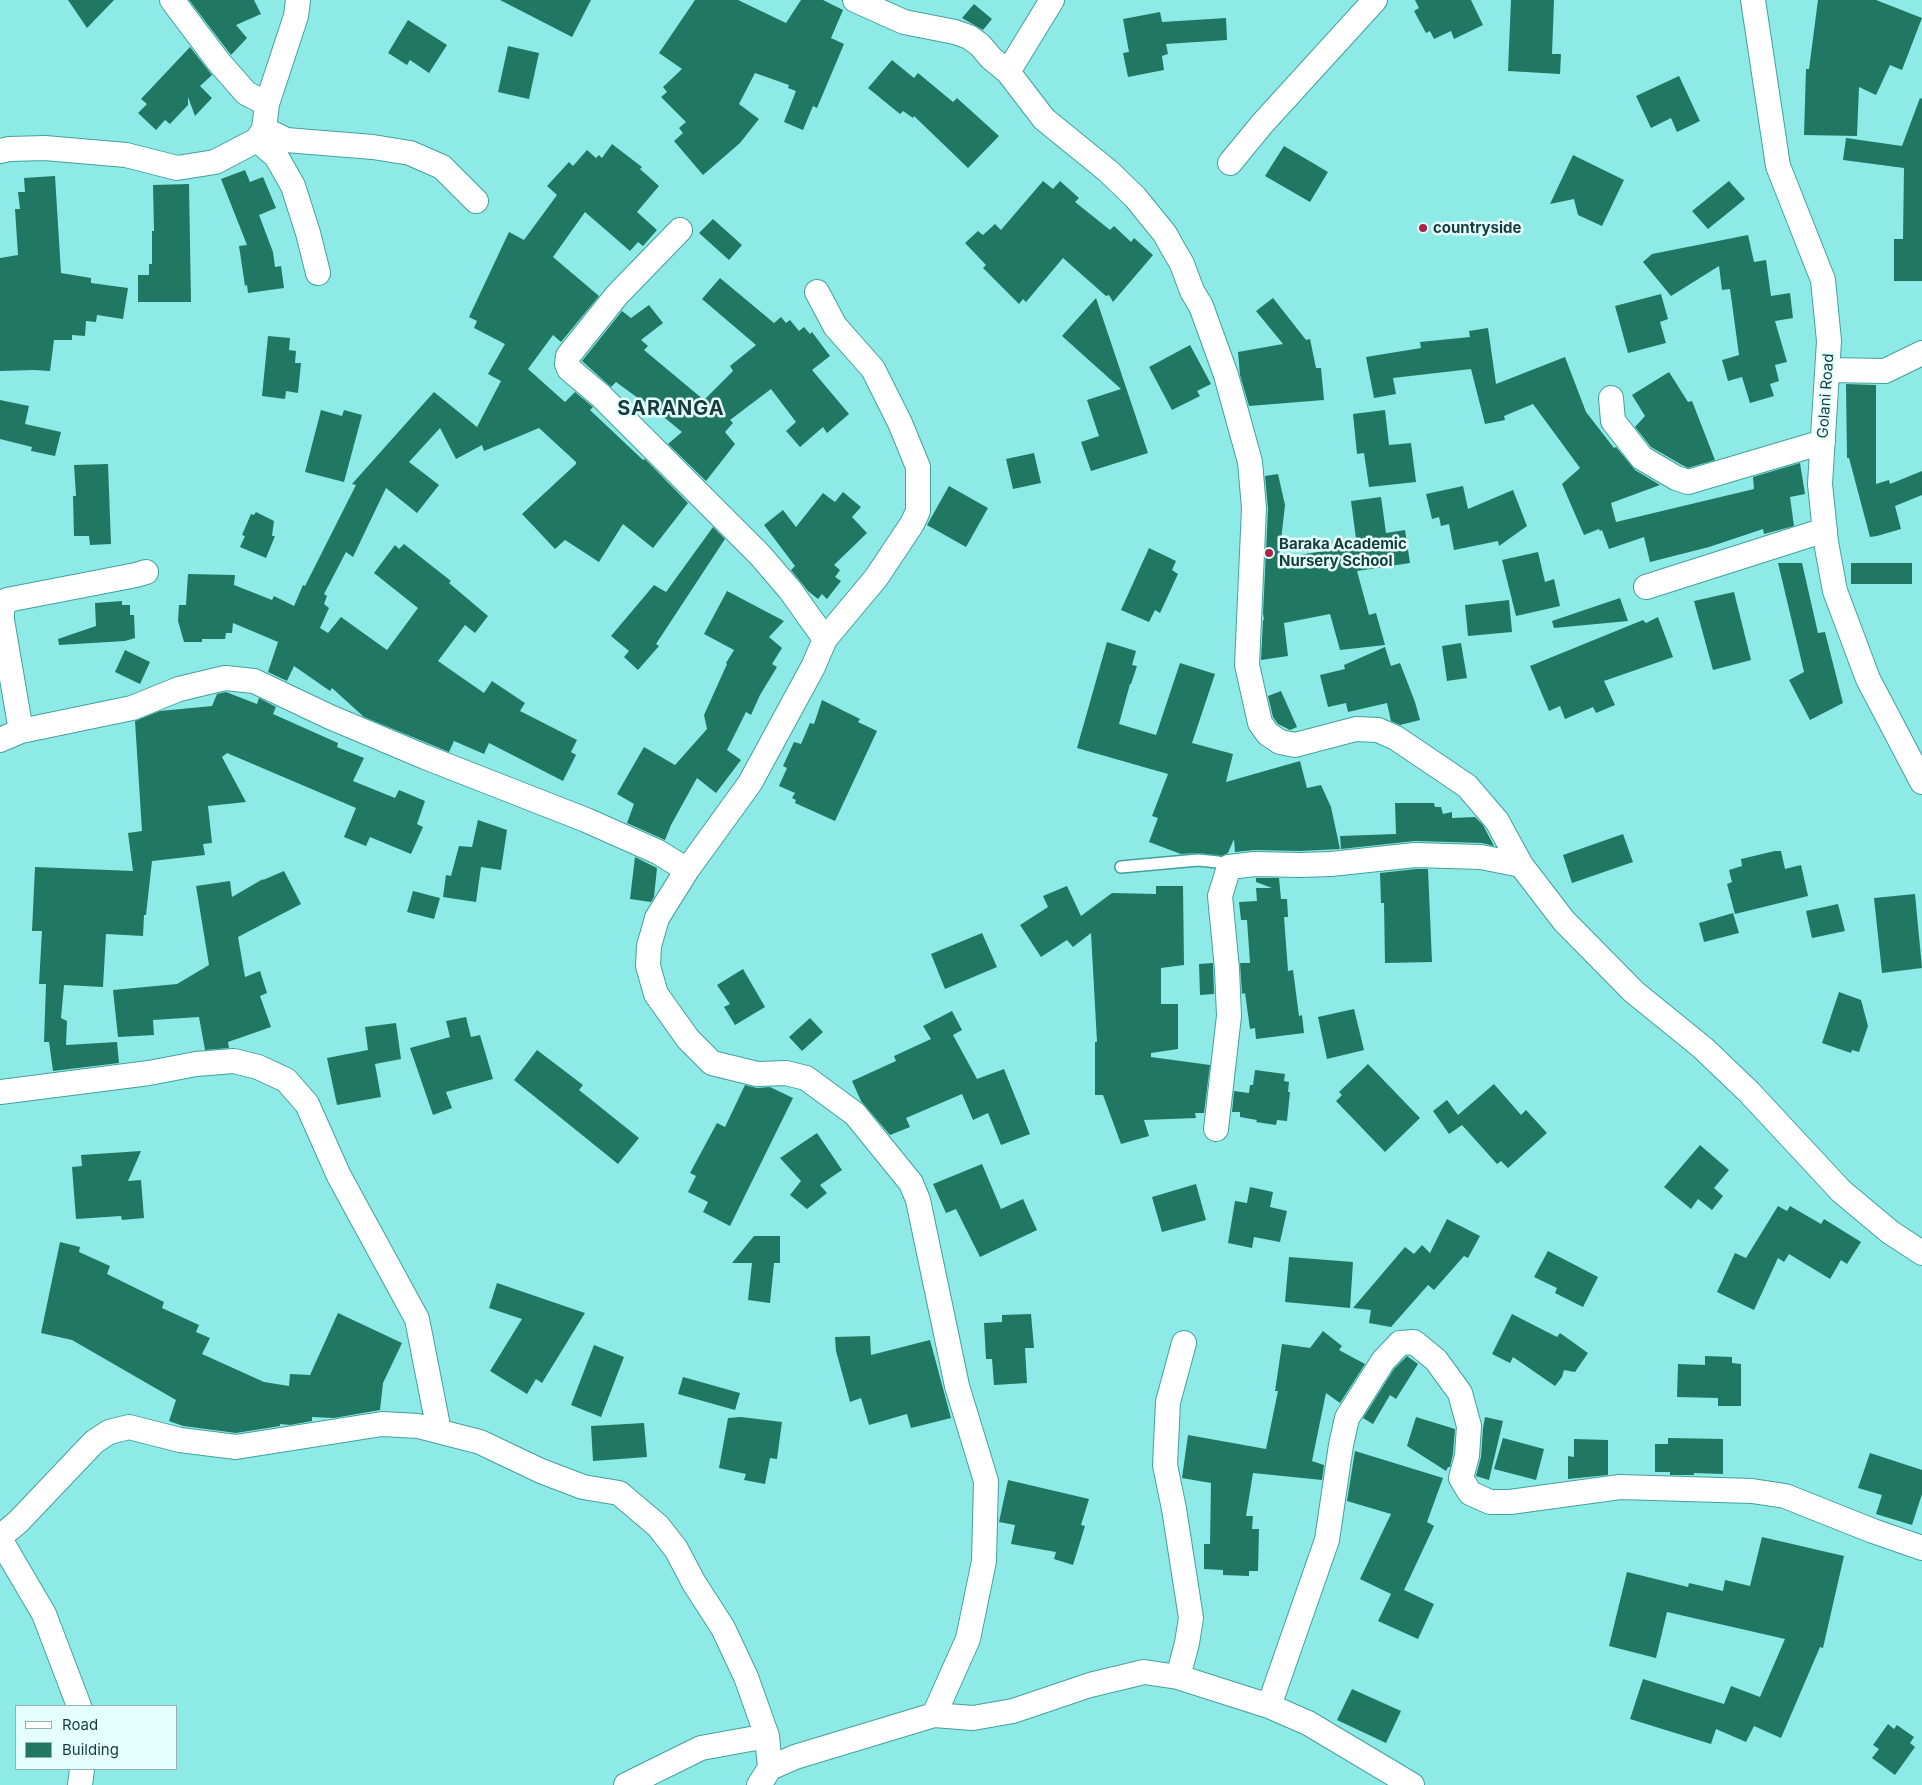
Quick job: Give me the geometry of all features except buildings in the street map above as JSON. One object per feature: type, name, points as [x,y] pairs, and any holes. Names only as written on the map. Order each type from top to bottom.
[{"type":"street","points":[[172,0],[218,61],[246,93],[267,104]]},
{"type":"street","points":[[260,135],[267,104],[296,16],[298,0]]},
{"type":"street","points":[[854,0],[904,22],[955,32],[968,37],[980,45],[991,58],[1008,72],[1044,119],[1108,171],[1135,197],[1165,234],[1182,264],[1192,291],[1201,306],[1226,375],[1250,462],[1254,508],[1247,666],[1260,723],[1268,734],[1280,742],[1295,745],[1356,729],[1378,730],[1396,738],[1467,786],[1497,821],[1521,864],[1564,921],[1634,992],[1702,1048],[1749,1092],[1841,1191],[1890,1232],[1922,1254]]},
{"type":"street","points":[[1008,72],[1052,0]]},
{"type":"street","points":[[1230,163],[1262,124],[1375,0]]},
{"type":"street","name":"Golani Road","points":[[1753,0],[1778,166],[1822,280],[1830,341],[1820,484],[1825,530],[1836,591],[1868,679],[1922,782]]},
{"type":"street","points":[[260,135],[276,156],[293,186],[318,273]]},
{"type":"street","points":[[0,151],[9,148],[45,148],[117,154],[178,168],[215,162],[260,135],[286,140],[373,147],[410,153],[442,167],[476,201]]},
{"type":"street","points":[[680,230],[617,295],[568,356],[567,364],[569,369],[600,395],[760,555],[790,590],[825,639]]},
{"type":"street","points":[[817,292],[835,326],[873,369],[900,423],[918,467],[918,511],[912,524],[876,578],[825,639],[813,667],[750,783],[688,870],[657,918],[649,946],[648,966],[656,994],[688,1039],[712,1063],[757,1074],[786,1073],[806,1078],[854,1114],[911,1183],[918,1200],[957,1386],[986,1481],[984,1562],[968,1639],[934,1715]]},
{"type":"street","points":[[1828,370],[1885,371],[1922,354]]},
{"type":"street","points":[[1611,398],[1613,421],[1642,458],[1676,478],[1688,482],[1823,442]]},
{"type":"street","points":[[1646,587],[1825,530]]},
{"type":"street","points":[[146,572],[7,600],[2,608],[2,620],[10,735],[132,708],[179,689],[226,678],[254,680],[330,717],[586,820],[658,852],[688,870]]},
{"type":"street","points":[[1216,1129],[1229,1016],[1227,968],[1220,896],[1229,867],[1255,864],[1331,864],[1415,855],[1481,856],[1521,864]]},
{"type":"street","points":[[0,1092],[148,1073],[196,1064],[234,1061],[258,1067],[286,1080],[307,1104],[340,1176],[417,1319],[440,1431]]},
{"type":"street","points":[[1269,1706],[1327,1540],[1341,1445],[1348,1418],[1382,1361],[1400,1343],[1414,1342],[1436,1360],[1460,1393],[1469,1426],[1467,1456],[1461,1478],[1470,1494],[1490,1502],[1510,1502],[1620,1487],[1752,1491],[1785,1496],[1922,1548]]},
{"type":"street","points":[[1178,1677],[1191,1618],[1165,1465],[1168,1402],[1184,1343]]},
{"type":"street","points":[[79,1705],[44,1614],[0,1538],[18,1522],[94,1442],[109,1432],[129,1427],[180,1440],[236,1447],[382,1424],[418,1426],[480,1442],[541,1471],[583,1487],[619,1493],[658,1526],[676,1549],[694,1583],[722,1628],[746,1677],[767,1736],[764,1776]]},
{"type":"street","points":[[764,1776],[795,1757],[934,1715],[973,1718],[1013,1711],[1090,1685],[1144,1672],[1178,1677],[1269,1706],[1308,1723],[1412,1785]]},
{"type":"street","points":[[626,1785],[701,1748],[767,1736]]},
{"type":"street","points":[[80,1785],[82,1770]]},
{"type":"lane","points":[[1122,867],[1198,860],[1218,862],[1229,867]]},
{"type":"place","name":"countryside","points":[[1423,228]]},
{"type":"place","name":"Baraka Academic Nursery School","points":[[1269,553]]},
{"type":"district","name":"SARANGA","points":[[671,409]]}]
